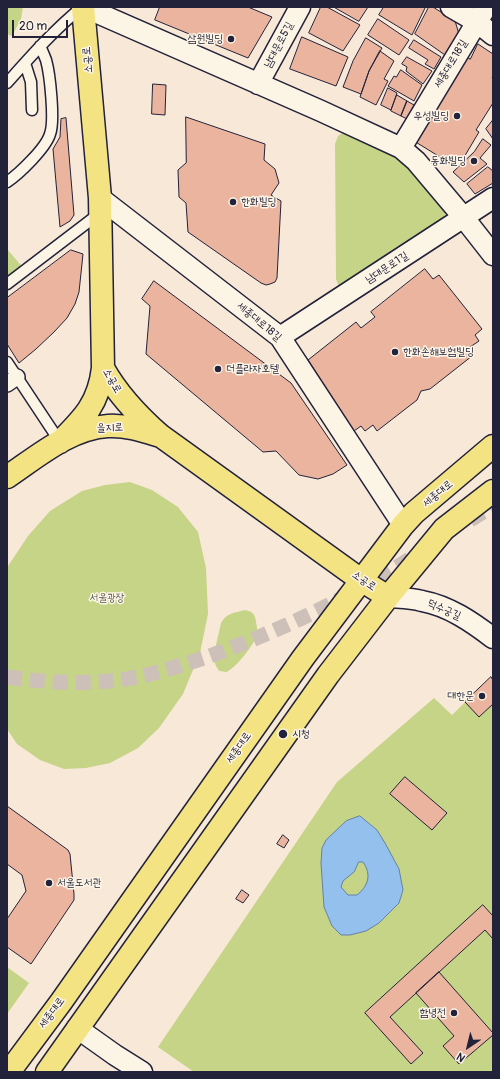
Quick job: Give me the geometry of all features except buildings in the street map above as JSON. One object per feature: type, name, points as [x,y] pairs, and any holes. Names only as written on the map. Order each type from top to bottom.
[{"type":"main road","name":"소공로","points":[[83,7],[100,206],[103,368],[115,388],[126,402],[161,436],[388,597]]},
{"type":"main road","name":"을지로","points":[[60,442],[92,406],[100,389],[103,368]]},
{"type":"main road","name":"을지로","points":[[7,477],[60,442],[85,430],[109,426],[134,428],[161,436]]},
{"type":"main road","name":"세종대로","points":[[9,1072],[61,1002],[303,658],[403,525],[414,513],[493,446]]},
{"type":"main road","points":[[47,1072],[328,675],[388,597],[444,530],[493,492]]},
{"type":"street","points":[[83,7],[321,111],[401,148],[416,161],[493,255]]},
{"type":"street","name":"남대문로5길","points":[[258,84],[300,7]]},
{"type":"street","points":[[451,7],[481,14],[493,35]]},
{"type":"street","name":"세종대로18길","points":[[401,148],[481,14]]},
{"type":"street","name":"남대문로1길","points":[[280,337],[493,198]]},
{"type":"street","name":"세종대로18길","points":[[100,206],[280,337],[403,525]]},
{"type":"street","name":"덕수궁길","points":[[388,597],[422,600],[452,610],[493,638]]},
{"type":"street","points":[[77,1028],[142,1072]]},
{"type":"lane","points":[[7,83],[61,24],[83,7]]},
{"type":"lane","points":[[7,182],[36,155],[48,141],[51,133],[52,114],[47,68],[40,46]]},
{"type":"lane","points":[[25,62],[31,82],[32,110]]},
{"type":"lane","points":[[7,284],[100,206]]},
{"type":"lane","points":[[7,362],[12,380],[60,442]]},
{"type":"green space","points":[[7,7],[23,7],[21,19],[12,36],[7,34]]},
{"type":"green space","points":[[344,132],[405,161],[446,210],[443,222],[339,287],[336,279],[335,144],[338,136]]},
{"type":"green space","points":[[7,249],[25,270],[7,284]]},
{"type":"green space","name":"서울광장","points":[[130,482],[152,490],[178,507],[198,532],[206,568],[208,614],[200,653],[183,694],[159,728],[138,748],[110,763],[86,768],[64,769],[40,760],[17,744],[7,729],[7,569],[28,536],[50,511],[82,491],[105,485]]},
{"type":"green space","points":[[245,610],[252,613],[255,617],[257,630],[256,637],[247,652],[234,667],[226,672],[219,671],[213,658],[221,623],[228,615]]},
{"type":"green space","points":[[493,675],[493,1072],[194,1072],[158,1047],[337,782],[434,698],[452,715]]},
{"type":"green space","points":[[7,967],[29,983],[7,1014]]},
{"type":"water","points":[[360,816],[377,830],[399,869],[403,890],[399,903],[379,923],[366,931],[350,935],[341,935],[332,926],[324,907],[321,863],[322,848],[326,840],[346,821]],"holes":[[[359,862],[363,862],[366,867],[368,880],[361,892],[357,895],[348,895],[341,887],[343,881],[354,872]]]},
{"type":"tunnel","points":[[470,520],[493,506]]},
{"type":"tunnel","points":[[7,677],[58,682],[97,682],[122,680],[171,668],[234,647],[288,624],[341,599],[416,555]]},
{"type":"place","name":"삼원빌딩","points":[[231,39]]},
{"type":"place","name":"우성빌딩","points":[[457,116]]},
{"type":"place","name":"동화빌딩","points":[[474,161]]},
{"type":"place","name":"한화빌딩","points":[[233,202]]},
{"type":"place","name":"한화손해보험빌딩","points":[[395,352]]},
{"type":"place","name":"더플라자호텔","points":[[218,369]]},
{"type":"place","name":"대한문","points":[[482,696]]},
{"type":"place","name":"시청","points":[[283,734]]},
{"type":"place","name":"서울도서관","points":[[49,883]]},
{"type":"place","name":"함녕전","points":[[454,1013]]}]
